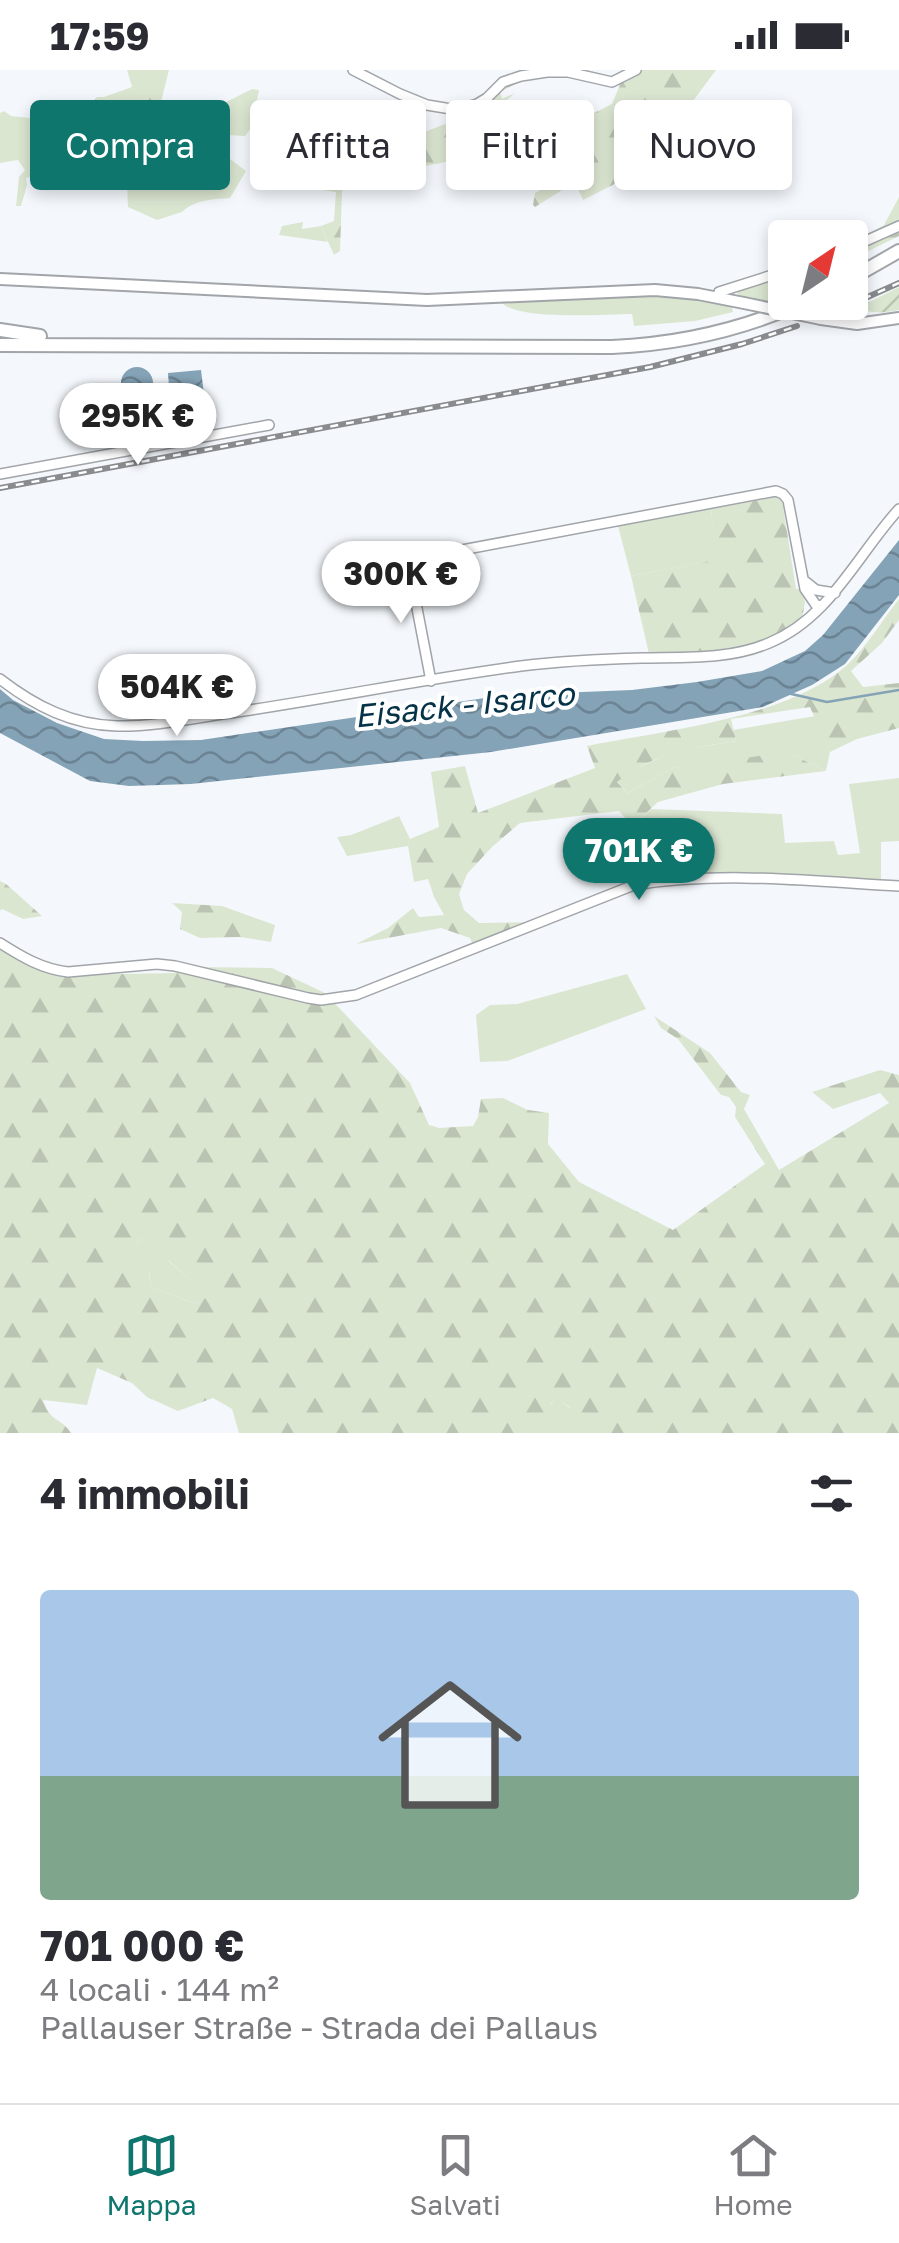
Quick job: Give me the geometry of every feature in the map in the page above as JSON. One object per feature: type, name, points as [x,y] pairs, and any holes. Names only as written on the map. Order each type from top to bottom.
[{"type":"highway","points":[[868,260],[899,242]]},
{"type":"highway","points":[[868,268],[899,251]]},
{"type":"highway","points":[[0,333],[612,340],[696,330],[768,308]]},
{"type":"highway","points":[[0,344],[636,346],[731,329],[768,315]]},
{"type":"main road","points":[[0,279],[427,300],[655,290],[857,324],[899,318]]},
{"type":"street","points":[[353,70],[427,104],[462,110],[487,98],[503,82],[521,76],[568,72],[612,82],[636,70]]},
{"type":"street","points":[[868,240],[899,226]]},
{"type":"street","points":[[718,298],[719,292],[768,276]]},
{"type":"street","points":[[0,474],[270,426]]},
{"type":"street","points":[[431,682],[411,577],[414,558],[776,491],[788,500],[806,585],[807,620]]},
{"type":"street","points":[[0,679],[42,708],[62,716],[132,726],[521,666],[742,652],[768,644],[807,620],[835,594],[899,509]]},
{"type":"street","points":[[806,585],[835,594]]},
{"type":"street","points":[[806,585],[822,600],[822,606]]},
{"type":"street","points":[[0,942],[40,966],[55,970],[175,966],[320,1000],[356,995],[634,884],[710,877],[899,886]]},
{"type":"green space","points":[[127,70],[169,70],[162,100],[95,100],[132,87]]},
{"type":"green space","points":[[626,70],[716,70],[694,100],[614,100],[614,184],[583,200],[579,190],[594,190],[594,113],[612,104]]},
{"type":"green space","points":[[536,73],[500,92],[502,99],[515,93],[507,100],[476,100]]},
{"type":"green space","points":[[252,89],[259,90],[257,100],[250,100],[250,129],[245,136],[230,135],[230,100]]},
{"type":"green space","points":[[0,113],[30,118],[30,177],[26,178],[21,206],[16,206],[19,177],[25,170],[18,160],[0,163]]},
{"type":"green space","points":[[446,124],[446,162],[426,166],[426,131]]},
{"type":"green space","points":[[230,159],[246,171],[230,198],[198,203],[157,220],[128,207],[128,190],[230,190]]},
{"type":"green space","points":[[322,190],[342,190],[340,251],[334,255],[321,226],[334,221],[336,192]]},
{"type":"green space","points":[[540,190],[562,190],[535,207],[535,193]]},
{"type":"green space","points":[[899,197],[899,236],[868,251],[868,234],[884,225]]},
{"type":"green space","points":[[303,222],[302,229],[321,226],[328,242],[279,235],[282,226]]},
{"type":"green space","points":[[768,278],[768,302],[737,296],[740,287]]},
{"type":"green space","points":[[899,287],[899,310],[868,311],[868,303]]},
{"type":"green space","points":[[656,295],[732,307],[733,312],[695,321],[634,326],[632,314],[544,314],[512,309],[502,303]]},
{"type":"green space","points":[[776,497],[782,500],[796,589],[800,589],[805,602],[802,619],[779,635],[745,648],[649,654],[631,576],[716,560],[711,509]]},
{"type":"green space","points":[[711,509],[717,560],[631,576],[618,526]]},
{"type":"green space","points":[[899,599],[899,620],[882,643],[851,671],[863,687],[899,683],[899,728],[857,739],[830,752],[810,707],[731,719],[736,741],[659,758],[617,782],[628,793],[673,768],[781,753],[826,771],[723,784],[658,802],[632,826],[619,811],[520,823],[467,874],[459,894],[464,910],[479,923],[539,922],[488,942],[476,953],[470,938],[441,928],[356,944],[388,928],[413,908],[419,917],[444,915],[428,879],[414,882],[408,846],[410,839],[439,827],[431,772],[465,766],[478,813],[595,768],[587,746],[723,720],[791,698],[846,666]]},
{"type":"green space","points":[[815,716],[830,752],[826,771],[793,755],[673,768],[628,793],[617,781],[675,751],[736,741],[733,730]]},
{"type":"green space","points":[[899,778],[899,841],[881,842],[881,885],[797,886],[701,880],[634,885],[621,843],[651,809],[782,814],[785,843],[834,841],[838,855],[860,853],[849,784]]},
{"type":"green space","points":[[399,816],[410,839],[408,846],[347,856],[337,837]]},
{"type":"green space","points":[[0,881],[42,916],[23,919],[0,911]]},
{"type":"green space","points":[[172,903],[222,906],[275,925],[271,942],[240,937],[200,938],[180,929],[182,912]]},
{"type":"green space","points":[[0,940],[40,964],[71,975],[173,973],[196,967],[272,968],[325,993],[410,1083],[429,1125],[473,1126],[481,1099],[503,1098],[528,1110],[549,1113],[548,1144],[579,1182],[673,1230],[765,1164],[735,1117],[736,1107],[729,1097],[721,1095],[678,1039],[661,1028],[654,1016],[710,1053],[741,1092],[750,1095],[744,1109],[779,1170],[889,1103],[880,1093],[833,1109],[812,1092],[880,1070],[899,1075],[899,1433],[585,1433],[585,1414],[557,1398],[537,1433],[239,1433],[232,1409],[213,1398],[178,1411],[147,1397],[132,1383],[97,1368],[87,1405],[43,1400],[49,1413],[71,1433],[0,1433]],"holes":[[[141,1238],[162,1260],[169,1261],[209,1296],[196,1304],[151,1287],[148,1268],[136,1259],[135,1245]]]},
{"type":"green space","points":[[627,974],[646,1009],[507,1061],[480,1062],[476,1015],[490,1005],[517,1004]]},
{"type":"green space","points":[[141,1238],[210,1296],[196,1304],[151,1287],[149,1272],[136,1259],[135,1245]]},
{"type":"green space","points":[[557,1397],[585,1414],[585,1433],[537,1433]]},
{"type":"water","points":[[137,367],[148,372],[153,383],[148,394],[137,399],[126,394],[121,383],[126,372]]},
{"type":"water","points":[[201,370],[206,411],[171,414],[168,373]]},
{"type":"water","points":[[111,395],[120,399],[124,408],[120,417],[111,421],[102,417],[98,408],[102,399]]},
{"type":"water","points":[[140,411],[149,415],[153,424],[149,433],[140,437],[131,433],[127,424],[131,415]]},
{"type":"water","name":"Eisack - Isarco","points":[[899,540],[899,595],[845,664],[812,685],[763,707],[491,752],[191,784],[129,786],[90,781],[0,733],[0,689],[57,723],[104,739],[201,740],[505,695],[632,690],[762,671],[805,651],[823,635]]},
{"type":"waterway","points":[[787,693],[827,702],[899,690]]},
{"type":"railway","points":[[868,297],[899,283]]},
{"type":"railway","points":[[0,488],[650,367],[797,326]]}]
